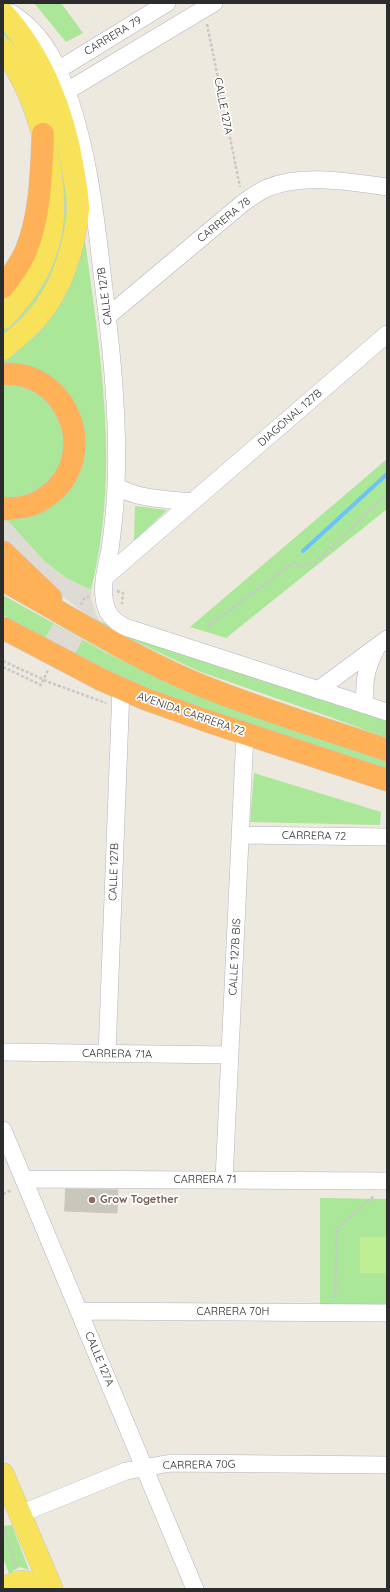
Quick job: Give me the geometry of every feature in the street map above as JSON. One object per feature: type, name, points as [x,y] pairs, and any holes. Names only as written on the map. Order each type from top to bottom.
[{"type":"highway","points":[[3,287],[14,273],[27,249],[33,229],[40,186],[43,134]]},
{"type":"highway","points":[[3,374],[12,373],[34,379],[56,394],[68,410],[75,438],[74,456],[67,474],[50,494],[28,506],[3,509]]},
{"type":"highway","points":[[3,552],[73,619]]},
{"type":"highway","points":[[3,580],[159,666],[195,683],[233,698],[387,750]]},
{"type":"highway","name":"AVENIDA CARRERA 72","points":[[3,628],[121,689],[169,708],[387,780]]},
{"type":"main road","points":[[3,13],[32,54],[55,100],[66,132],[72,160],[78,208],[75,233],[67,261],[52,297],[39,317],[3,349]]},
{"type":"main road","points":[[3,49],[14,63],[25,85],[38,118],[51,165],[54,194],[54,222],[47,251],[35,278],[18,303],[3,318]]},
{"type":"main road","points":[[3,1474],[9,1520],[52,1589]]},
{"type":"street","name":"CARRERA 79","points":[[58,70],[167,3]]},
{"type":"street","points":[[67,92],[209,6]]},
{"type":"street","name":"CALLE 127B","points":[[3,8],[32,30],[48,51],[58,70],[73,112],[89,180],[108,316],[114,378],[116,486],[113,526],[104,578],[104,595],[107,611],[117,623],[125,627],[318,690]]},
{"type":"street","name":"CARRERA 78","points":[[108,316],[243,203],[266,188],[298,180],[344,181],[387,187]]},
{"type":"street","name":"DIAGONAL 127B","points":[[104,578],[387,334]]},
{"type":"street","points":[[116,486],[140,496],[192,502]]},
{"type":"street","points":[[318,690],[382,643]]},
{"type":"street","points":[[365,705],[365,678],[367,669],[382,643]]},
{"type":"street","name":"CALLE 127B","points":[[107,1054],[121,689]]},
{"type":"street","points":[[318,690],[387,712]]},
{"type":"street","name":"CALLE 127B BIS","points":[[224,1180],[245,733]]},
{"type":"street","name":"CARRERA 72","points":[[240,835],[387,837]]},
{"type":"street","name":"CARRERA 71A","points":[[3,1052],[230,1055]]},
{"type":"street","name":"CALLE 127A","points":[[3,1130],[19,1184],[79,1311],[195,1589]]},
{"type":"street","name":"CARRERA 71","points":[[19,1184],[224,1180],[387,1181]]},
{"type":"street","name":"CARRERA 70H","points":[[79,1311],[387,1313]]},
{"type":"street","name":"CARRERA 70G","points":[[9,1520],[126,1471],[171,1463],[387,1465]]},
{"type":"path","name":"CALLE 127A","points":[[209,6],[243,203]]},
{"type":"path","points":[[208,626],[295,562],[301,567],[316,562],[387,494]]},
{"type":"path","points":[[83,600],[93,593]]},
{"type":"path","points":[[3,661],[43,680],[41,685],[3,667]]},
{"type":"path","points":[[3,1194],[19,1184]]},
{"type":"path","points":[[335,1312],[337,1228],[376,1194]]},
{"type":"path","points":[[9,1520],[15,1584]]},
{"type":"green space","points":[[34,3],[61,3],[83,33],[66,42]]},
{"type":"green space","points":[[3,26],[20,48],[35,73],[57,128],[64,156],[68,185],[68,214],[62,250],[48,283],[27,314],[16,327],[3,338],[3,330],[36,290],[54,257],[61,234],[62,190],[60,158],[54,128],[31,77],[4,35]]},
{"type":"green space","points":[[84,233],[101,367],[105,412],[106,456],[105,500],[100,545],[91,590],[66,578],[44,561],[6,519],[43,507],[78,420],[3,366],[3,360],[28,341]]},
{"type":"green space","points":[[3,381],[31,387],[55,405],[68,441],[54,477],[35,494],[3,501]]},
{"type":"green space","points":[[387,459],[387,509],[226,638],[190,627]]},
{"type":"green space","points":[[135,506],[167,510],[134,541]]},
{"type":"green space","points":[[3,595],[105,652],[156,677],[387,758],[387,771],[150,690],[100,668],[3,615]]},
{"type":"green space","points":[[100,621],[117,629],[387,719],[387,738],[198,671],[97,623]]},
{"type":"green space","points":[[254,773],[381,812],[380,825],[250,822]]},
{"type":"green space","points":[[320,1198],[387,1199],[387,1307],[320,1306]]},
{"type":"green space","points":[[360,1237],[387,1237],[387,1273],[360,1273]]},
{"type":"green space","points":[[12,1525],[29,1570],[20,1567],[13,1571],[10,1576],[3,1558],[3,1526]]},
{"type":"shaded area","points":[[3,519],[6,519],[44,561],[66,578],[91,590],[91,598],[100,621],[97,623],[57,592],[3,543]]},
{"type":"shaded area","points":[[53,624],[83,639],[75,654],[45,638]]},
{"type":"building","name":"Grow Together","points":[[66,1189],[118,1190],[117,1213],[65,1211]]},
{"type":"waterway","points":[[303,551],[387,474]]},
{"type":"place","name":"Grow Together","points":[[92,1200]]}]
